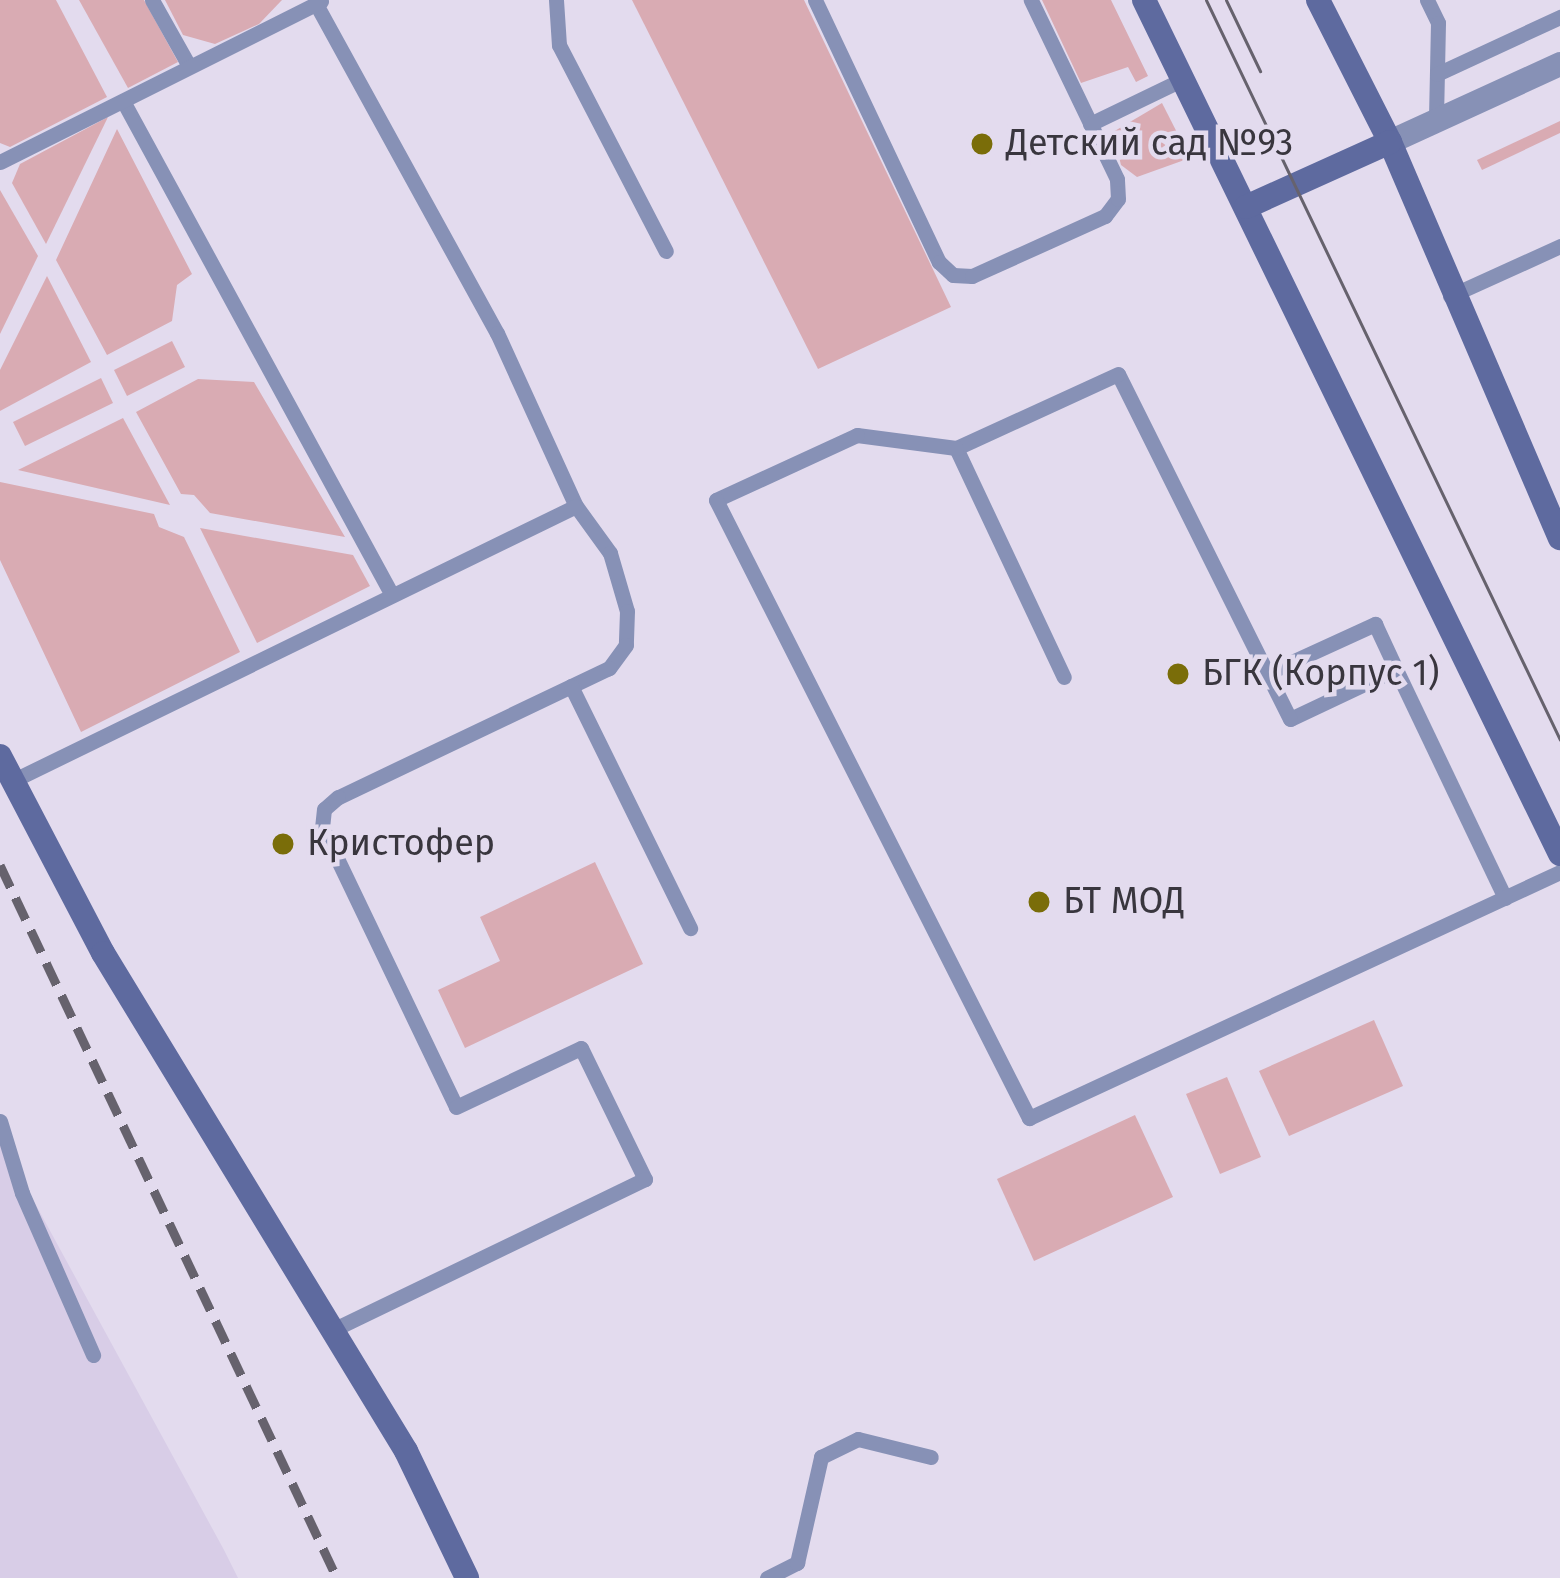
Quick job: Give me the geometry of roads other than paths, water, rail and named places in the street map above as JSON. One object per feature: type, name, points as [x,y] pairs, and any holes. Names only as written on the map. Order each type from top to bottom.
[{"type":"street","points":[[1144,0],[1560,854]]},
{"type":"street","points":[[1318,0],[1390,142],[1450,296],[1560,538]]},
{"type":"street","points":[[1246,207],[1560,64]]},
{"type":"street","points":[[0,756],[103,953],[337,1328],[467,1578]]},
{"type":"lane","points":[[152,0],[189,66]]},
{"type":"lane","points":[[556,0],[559,45],[666,250]]},
{"type":"lane","points":[[814,0],[939,262],[952,275],[973,276],[1105,216],[1118,199],[1117,179],[1031,0]]},
{"type":"lane","points":[[1427,0],[1438,23],[1436,121]]},
{"type":"lane","points":[[0,162],[320,2],[497,333],[576,506],[610,553],[626,628],[626,645],[610,668],[338,797],[324,808],[322,827],[456,1107],[581,1048],[645,1179],[337,1328]]},
{"type":"lane","points":[[1437,74],[1560,17]]},
{"type":"lane","points":[[1090,124],[1183,79]]},
{"type":"lane","points":[[123,101],[392,595]]},
{"type":"lane","points":[[1450,296],[1560,246]]},
{"type":"lane","points":[[1396,670],[1290,719],[1118,374],[956,448],[857,435],[716,500],[1030,1118],[1560,872]]},
{"type":"lane","points":[[956,448],[1064,676]]},
{"type":"lane","points":[[12,781],[576,506]]},
{"type":"lane","points":[[1268,673],[1375,624],[1505,898]]},
{"type":"lane","points":[[571,686],[690,928]]},
{"type":"lane","points":[[0,1121],[22,1193],[93,1355]]},
{"type":"lane","points":[[766,1578],[796,1563],[821,1457],[858,1438],[931,1457]]},
{"type":"tram line","points":[[1206,0],[1560,740]]},
{"type":"tram line","points":[[1226,0],[1260,71]]},
{"type":"railway","points":[[0,865],[337,1578]]},
{"type":"place","name":"Детский сад №93","points":[[982,144]]},
{"type":"place","name":"БГК (Корпус 1)","points":[[1178,674]]},
{"type":"place","name":"Кристофер","points":[[283,844]]},
{"type":"place","name":"БТ МОД","points":[[1039,902]]}]
